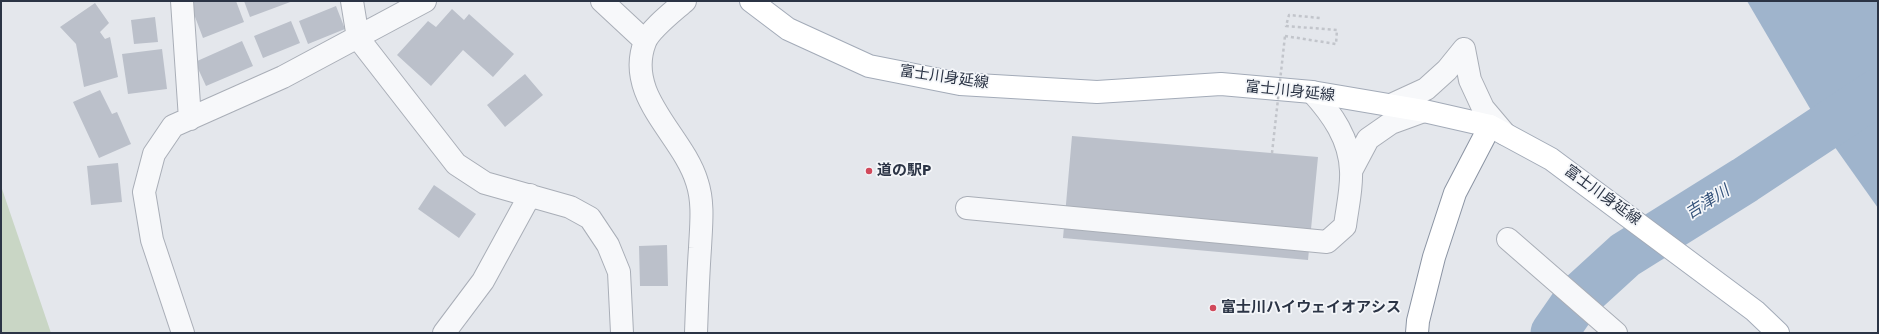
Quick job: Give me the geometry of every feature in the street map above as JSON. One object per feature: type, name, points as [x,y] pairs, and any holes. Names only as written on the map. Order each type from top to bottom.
[{"type":"main road","name":"富士川身延線","points":[[751,1],[788,29],[869,66],[960,84],[1097,92],[1221,84],[1312,92],[1424,111],[1497,130],[1551,159],[1755,311],[1778,333]]},
{"type":"main road","points":[[1417,333],[1418,321],[1434,257],[1455,193],[1497,130]]},
{"type":"street","points":[[182,1],[190,119]]},
{"type":"street","points":[[352,1],[358,38],[456,164],[486,183],[570,207],[590,218],[608,245],[619,272],[622,333]]},
{"type":"street","points":[[183,333],[152,240],[144,192],[154,154],[173,126],[283,77],[425,1]]},
{"type":"street","points":[[602,1],[645,41]]},
{"type":"street","points":[[686,1],[661,22],[645,41],[641,64],[644,87],[654,110],[687,161],[697,181],[702,206],[696,333]]},
{"type":"street","points":[[1389,106],[1426,89],[1447,70],[1464,49],[1470,80],[1483,108],[1497,130]]},
{"type":"street","points":[[967,208],[1327,242],[1345,226],[1351,171],[1344,137],[1330,112],[1312,92]]},
{"type":"street","points":[[1351,171],[1368,140],[1391,124],[1424,111]]},
{"type":"street","points":[[444,333],[483,281],[530,195]]},
{"type":"street","points":[[1508,239],[1616,333]]},
{"type":"path","points":[[1272,153],[1285,36],[1336,44],[1337,30],[1286,26],[1289,15],[1320,18]]},
{"type":"green space","points":[[1,186],[51,333],[1,333]]},
{"type":"water","points":[[1747,1],[1878,1],[1878,208],[1822,129]]},
{"type":"building","points":[[189,1],[236,1],[244,22],[203,38]]},
{"type":"building","points":[[244,1],[293,1],[250,17]]},
{"type":"building","points":[[95,3],[109,23],[100,32],[105,39],[110,37],[118,77],[84,87],[76,44],[60,27]]},
{"type":"building","points":[[336,6],[345,29],[308,44],[299,21]]},
{"type":"building","points":[[452,9],[464,20],[469,14],[514,54],[493,77],[463,50],[431,86],[397,55],[428,21],[436,27]]},
{"type":"building","points":[[155,17],[158,42],[134,44],[131,20]]},
{"type":"building","points":[[291,21],[300,43],[263,58],[254,36]]},
{"type":"building","points":[[242,41],[253,66],[206,86],[195,62]]},
{"type":"building","points":[[162,49],[167,89],[128,94],[122,54]]},
{"type":"building","points":[[525,74],[543,95],[505,127],[487,105]]},
{"type":"building","points":[[100,90],[112,114],[117,112],[131,144],[99,158],[73,102]]},
{"type":"building","points":[[1072,136],[1318,157],[1308,260],[1063,238]]},
{"type":"building","points":[[118,163],[122,202],[91,205],[87,166]]},
{"type":"building","points":[[434,185],[476,214],[459,238],[418,209]]},
{"type":"building","points":[[667,245],[668,286],[640,286],[639,246]]},
{"type":"waterway","name":"吉津川","points":[[1554,333],[1579,297],[1625,255],[1745,180],[1878,92]]},
{"type":"place","name":"道の駅P","points":[[869,171]]},
{"type":"place","name":"富士川ハイウェイオアシス","points":[[1213,308]]}]
